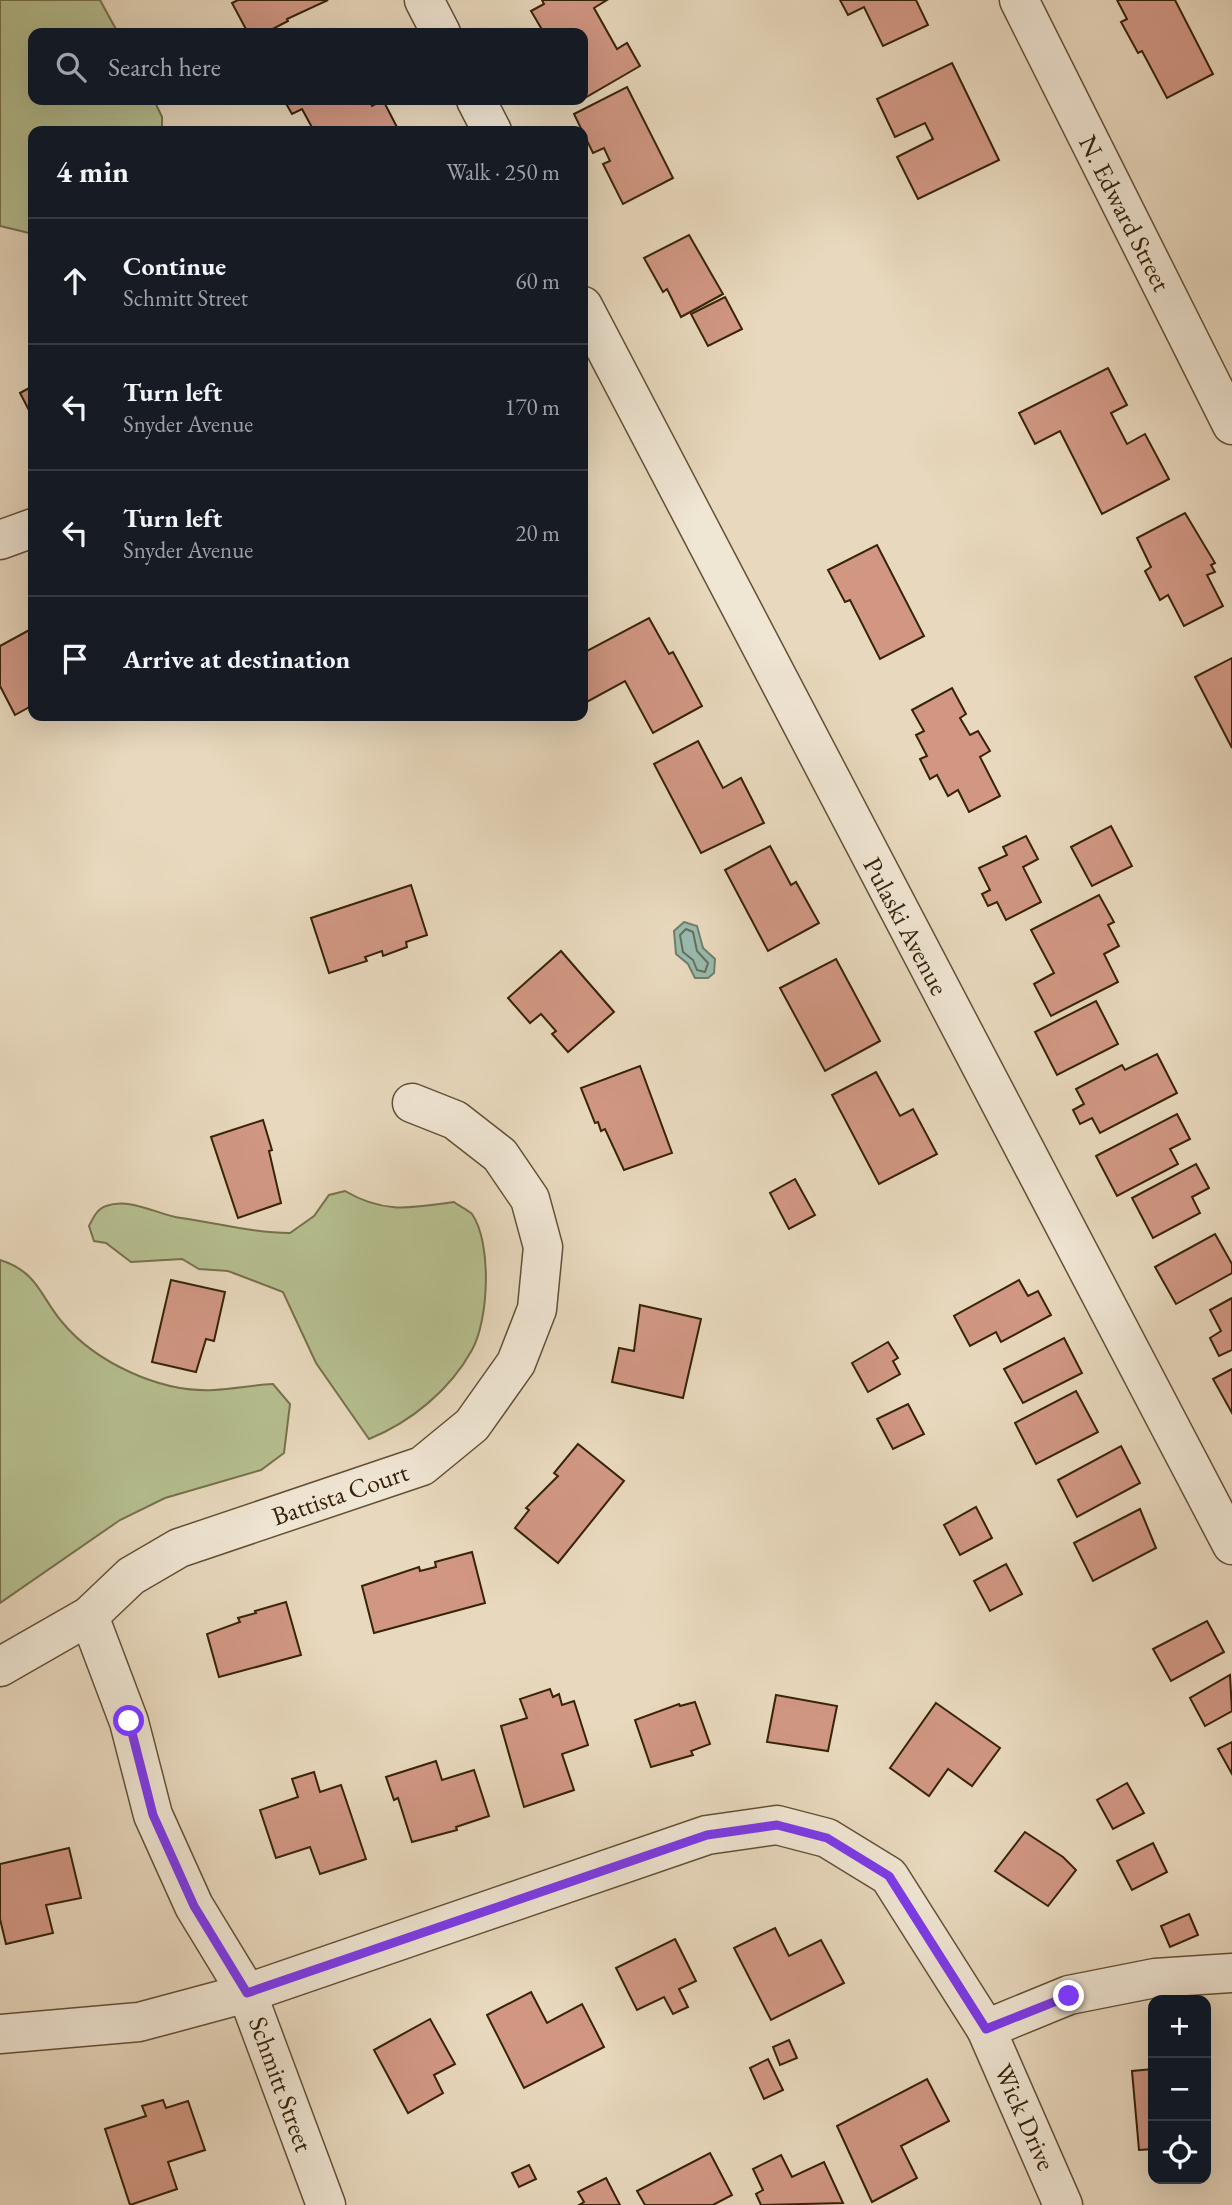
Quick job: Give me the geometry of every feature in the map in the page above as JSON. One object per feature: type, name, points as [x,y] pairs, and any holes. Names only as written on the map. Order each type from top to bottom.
[{"type":"street","points":[[424,0],[438,28]]},
{"type":"street","name":"N. Edward Street","points":[[1019,0],[1232,425]]},
{"type":"street","points":[[479,105],[489,126]]},
{"type":"street","name":"Pulaski Avenue","points":[[588,316],[1232,1545]]},
{"type":"street","points":[[0,540],[28,530]]},
{"type":"street","name":"Battista Court","points":[[0,1667],[89,1616],[131,1576],[179,1548],[422,1466],[472,1425],[516,1363],[537,1310],[543,1247],[530,1199],[500,1156],[455,1120],[412,1103]]},
{"type":"street","name":"Schmitt Street","points":[[89,1616],[129,1721],[153,1815],[194,1906],[247,1993],[327,2205]]},
{"type":"street","name":"Wick Drive","points":[[0,2034],[139,2022],[247,1993],[707,1835],[777,1825],[827,1838],[889,1876],[986,2029],[1063,2205]]},
{"type":"street","points":[[986,2029],[1069,1996],[1155,1978],[1232,1973]]},
{"type":"green space","points":[[0,0],[100,0],[115,28],[28,28],[28,105],[156,105],[162,117],[162,126],[28,126],[28,233],[0,226]]},
{"type":"green space","points":[[345,1191],[385,1206],[411,1207],[454,1202],[472,1214],[483,1243],[485,1262],[482,1320],[478,1336],[463,1365],[428,1403],[400,1424],[369,1439],[316,1363],[283,1292],[228,1271],[199,1269],[182,1259],[131,1262],[106,1243],[94,1241],[89,1226],[103,1207],[125,1204],[181,1218],[249,1230],[290,1233],[314,1216],[329,1195]]},
{"type":"green space","points":[[0,1260],[13,1265],[31,1278],[76,1337],[111,1362],[131,1372],[152,1381],[194,1390],[273,1384],[290,1404],[284,1453],[261,1470],[165,1498],[120,1520],[0,1603]]},
{"type":"water","points":[[684,922],[697,926],[703,948],[715,959],[714,973],[708,978],[695,978],[688,964],[676,954],[674,931]]},
{"type":"building","points":[[238,0],[328,0],[287,19],[288,21],[275,28],[245,28],[232,3]]},
{"type":"building","points":[[542,0],[607,0],[594,8],[617,49],[627,43],[640,66],[588,96],[588,28],[541,28],[531,11],[544,4]]},
{"type":"building","points":[[840,0],[916,0],[928,25],[883,46],[864,7],[848,15]]},
{"type":"building","points":[[1117,0],[1175,0],[1213,74],[1167,98],[1142,51],[1138,53],[1121,22],[1127,19]]},
{"type":"building","points":[[952,63],[999,160],[918,199],[897,157],[933,139],[925,123],[895,137],[877,99]]},
{"type":"building","points":[[627,87],[673,178],[623,204],[603,164],[610,161],[604,148],[593,153],[588,143],[588,126],[580,126],[574,114]]},
{"type":"building","points":[[287,105],[386,105],[396,126],[311,126],[302,109],[292,114]]},
{"type":"building","points":[[689,235],[723,294],[681,317],[667,289],[663,292],[644,258]]},
{"type":"building","points":[[725,297],[742,329],[708,346],[691,314]]},
{"type":"building","points":[[1108,368],[1127,405],[1111,413],[1127,444],[1145,434],[1169,479],[1102,514],[1060,431],[1035,444],[1019,413]]},
{"type":"building","points":[[28,389],[28,408],[20,393]]},
{"type":"building","points":[[1185,513],[1215,563],[1211,565],[1215,572],[1207,575],[1223,606],[1184,626],[1168,595],[1160,600],[1145,571],[1151,567],[1137,538]]},
{"type":"building","points":[[877,545],[924,636],[880,659],[850,600],[845,602],[828,570]]},
{"type":"building","points":[[649,618],[669,654],[673,652],[702,706],[653,733],[625,681],[588,701],[588,650]]},
{"type":"building","points":[[28,631],[28,708],[15,715],[0,686],[0,646]]},
{"type":"building","points":[[1232,658],[1232,748],[1195,677]]},
{"type":"building","points":[[952,688],[966,714],[960,718],[970,735],[978,731],[990,751],[980,757],[1000,796],[969,812],[958,790],[948,796],[937,775],[930,779],[920,759],[927,756],[916,735],[924,731],[912,710]]},
{"type":"building","points":[[698,741],[723,788],[741,778],[764,823],[701,853],[654,764]]},
{"type":"building","points":[[1111,826],[1132,866],[1092,886],[1071,847]]},
{"type":"building","points":[[1026,836],[1038,859],[1023,867],[1041,902],[1006,920],[997,902],[988,906],[982,894],[990,890],[979,868],[1007,855],[1003,847]]},
{"type":"building","points":[[770,846],[791,885],[796,882],[819,923],[768,951],[725,870]]},
{"type":"building","points":[[411,885],[427,935],[406,942],[407,947],[383,956],[382,951],[365,957],[367,961],[329,973],[311,918]]},
{"type":"building","points":[[1099,895],[1114,922],[1108,925],[1119,946],[1104,954],[1118,982],[1051,1016],[1034,984],[1054,973],[1031,930]]},
{"type":"building","points":[[561,951],[614,1012],[568,1052],[552,1034],[556,1031],[541,1014],[530,1023],[508,998]]},
{"type":"building","points":[[836,959],[880,1041],[825,1071],[780,988]]},
{"type":"building","points":[[1096,1001],[1118,1044],[1057,1075],[1035,1032]]},
{"type":"building","points":[[1157,1054],[1177,1093],[1100,1133],[1092,1118],[1080,1124],[1073,1110],[1084,1104],[1076,1089],[1122,1065],[1125,1070]]},
{"type":"building","points":[[640,1066],[672,1153],[624,1170],[605,1129],[601,1131],[598,1122],[595,1123],[581,1088]]},
{"type":"building","points":[[876,1072],[900,1116],[913,1109],[937,1154],[879,1184],[832,1095]]},
{"type":"building","points":[[1177,1114],[1190,1139],[1170,1149],[1178,1164],[1117,1196],[1096,1156]]},
{"type":"building","points":[[263,1120],[272,1150],[269,1151],[281,1203],[238,1218],[211,1137]]},
{"type":"building","points":[[1196,1164],[1209,1188],[1192,1197],[1200,1213],[1153,1238],[1132,1198]]},
{"type":"building","points":[[795,1179],[815,1215],[789,1229],[770,1193]]},
{"type":"building","points":[[1215,1234],[1232,1264],[1232,1273],[1176,1304],[1155,1267]]},
{"type":"building","points":[[171,1280],[225,1292],[214,1341],[206,1339],[196,1372],[152,1362]]},
{"type":"building","points":[[1019,1280],[1028,1296],[1038,1291],[1051,1315],[1001,1342],[996,1332],[970,1346],[954,1316]]},
{"type":"building","points":[[1232,1298],[1232,1350],[1219,1356],[1210,1338],[1221,1331],[1210,1310]]},
{"type":"building","points":[[640,1305],[701,1319],[683,1398],[612,1382],[619,1348],[634,1351]]},
{"type":"building","points":[[1064,1338],[1082,1373],[1023,1403],[1004,1369]]},
{"type":"building","points":[[888,1342],[898,1358],[893,1361],[900,1374],[868,1392],[852,1363]]},
{"type":"building","points":[[1232,1369],[1232,1413],[1213,1379]]},
{"type":"building","points":[[1076,1391],[1098,1432],[1036,1464],[1015,1423]]},
{"type":"building","points":[[908,1404],[924,1434],[893,1449],[877,1419]]},
{"type":"building","points":[[578,1444],[624,1481],[558,1563],[515,1528],[529,1510],[526,1508],[558,1476],[554,1473]]},
{"type":"building","points":[[1121,1446],[1140,1483],[1077,1517],[1058,1480]]},
{"type":"building","points":[[976,1507],[992,1538],[960,1555],[944,1525]]},
{"type":"building","points":[[1140,1509],[1156,1548],[1093,1581],[1074,1543]]},
{"type":"building","points":[[472,1552],[485,1603],[374,1633],[362,1586],[419,1567],[420,1571],[436,1567],[435,1562]]},
{"type":"building","points":[[1006,1564],[1022,1594],[990,1611],[974,1581]]},
{"type":"building","points":[[286,1602],[301,1655],[219,1677],[207,1634],[240,1622],[238,1618],[256,1613],[255,1611]]},
{"type":"building","points":[[1207,1621],[1224,1652],[1171,1681],[1153,1649]]},
{"type":"building","points":[[1230,1675],[1232,1711],[1205,1726],[1190,1698]]},
{"type":"building","points":[[550,1689],[553,1697],[559,1694],[562,1705],[574,1701],[588,1745],[562,1754],[574,1790],[524,1807],[501,1726],[527,1718],[520,1699]]},
{"type":"building","points":[[776,1695],[837,1706],[828,1751],[767,1742]]},
{"type":"building","points":[[695,1702],[710,1744],[691,1751],[693,1755],[651,1767],[635,1720],[679,1704],[680,1706]]},
{"type":"building","points":[[936,1703],[1000,1748],[972,1786],[948,1769],[929,1796],[890,1768]]},
{"type":"building","points":[[1232,1742],[1232,1774],[1218,1749]]},
{"type":"building","points":[[436,1761],[442,1780],[474,1770],[489,1816],[456,1827],[457,1830],[412,1842],[398,1798],[394,1800],[386,1777]]},
{"type":"building","points":[[314,1772],[320,1792],[341,1785],[366,1859],[320,1874],[310,1847],[276,1858],[260,1810],[298,1797],[292,1779]]},
{"type":"building","points":[[1127,1783],[1144,1813],[1113,1829],[1097,1800]]},
{"type":"building","points":[[1025,1832],[1063,1857],[1076,1870],[1048,1906],[995,1871]]},
{"type":"building","points":[[1153,1843],[1167,1872],[1132,1890],[1117,1861]]},
{"type":"building","points":[[69,1848],[81,1898],[46,1905],[53,1933],[6,1944],[0,1919],[0,1864]]},
{"type":"building","points":[[1189,1914],[1198,1935],[1170,1947],[1161,1926]]},
{"type":"building","points":[[775,1928],[789,1956],[821,1940],[844,1983],[771,2020],[734,1948]]},
{"type":"building","points":[[675,1939],[696,1981],[679,1989],[688,2007],[673,2014],[664,1997],[637,2010],[616,1968]]},
{"type":"building","points":[[531,1992],[547,2023],[582,2004],[604,2047],[524,2088],[487,2015]]},
{"type":"building","points":[[430,2019],[455,2064],[434,2075],[443,2093],[408,2113],[374,2050]]},
{"type":"building","points":[[789,2040],[797,2058],[780,2065],[773,2047]]},
{"type":"building","points":[[768,2059],[783,2090],[764,2099],[750,2068]]},
{"type":"building","points":[[1148,2069],[1148,2149],[1139,2150],[1132,2071]]},
{"type":"building","points":[[927,2079],[949,2121],[901,2146],[917,2178],[872,2202],[837,2126]]},
{"type":"building","points":[[163,2100],[166,2108],[188,2101],[205,2150],[168,2162],[177,2189],[130,2205],[105,2129],[146,2116],[142,2106]]},
{"type":"building","points":[[710,2153],[732,2195],[713,2205],[645,2205],[637,2191]]},
{"type":"building","points":[[781,2155],[792,2177],[824,2162],[843,2203],[761,2205],[756,2194],[763,2190],[753,2169]]},
{"type":"building","points":[[529,2165],[536,2179],[519,2187],[512,2173]]},
{"type":"building","points":[[606,2178],[620,2205],[579,2205],[584,2202],[578,2192]]},
{"type":"route","points":[[129,1721],[153,1815],[194,1906],[247,1993],[707,1835],[777,1825],[827,1838],[889,1876],[922,1932],[986,2029],[1069,1996]]}]
